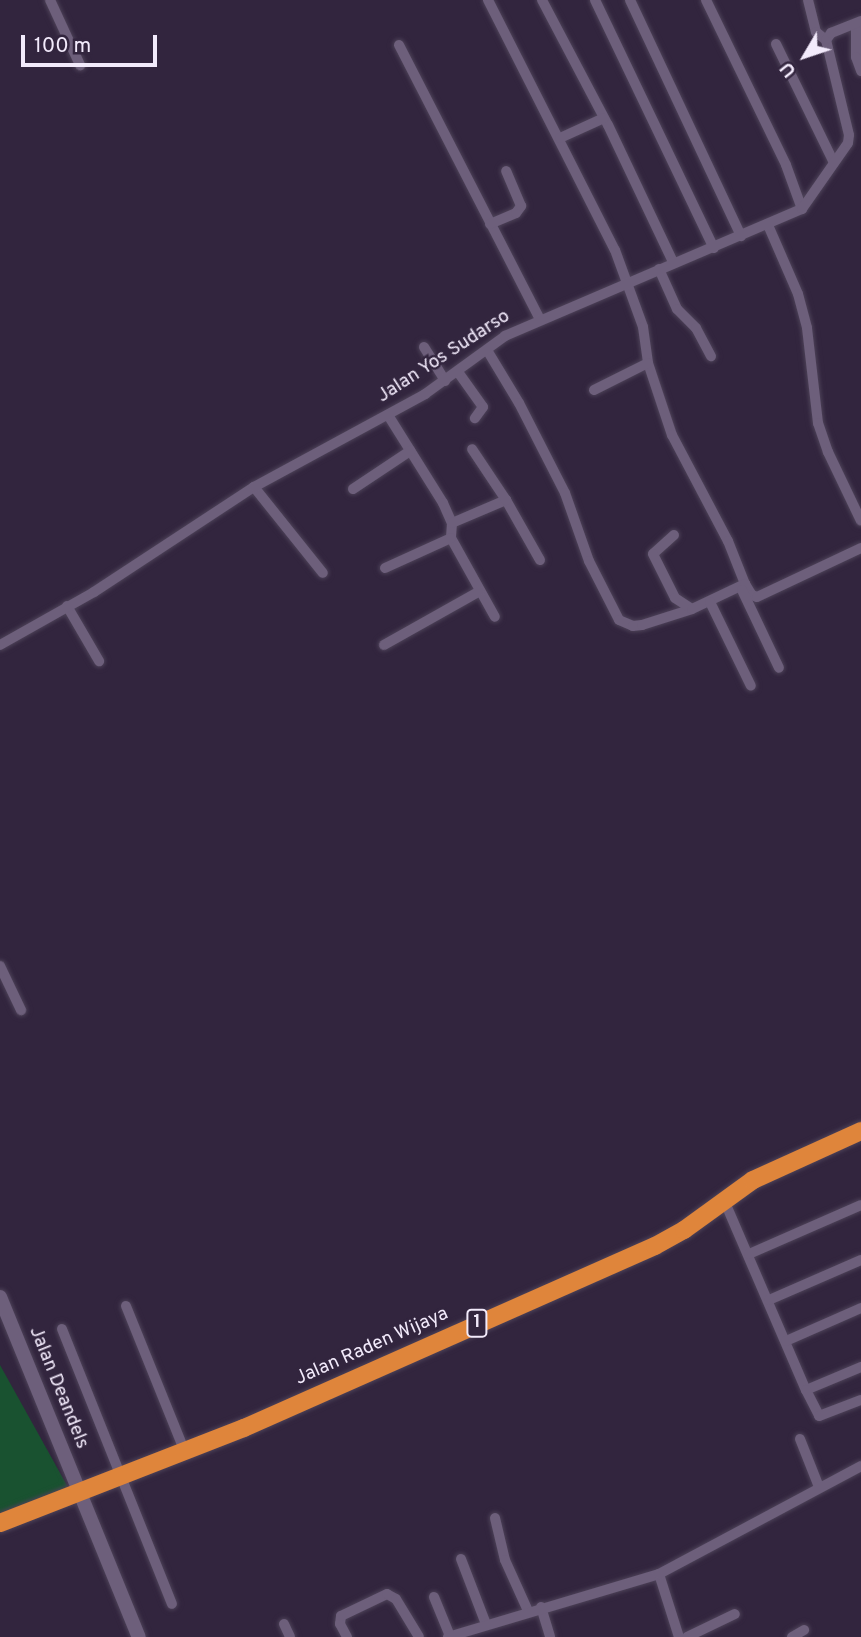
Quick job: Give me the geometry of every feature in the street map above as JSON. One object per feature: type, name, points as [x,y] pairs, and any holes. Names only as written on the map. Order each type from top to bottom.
[{"type":"highway","name":"Jalan Raden Wijaya","points":[[80,1493],[185,1452],[655,1246],[684,1230],[753,1180],[861,1131]]},
{"type":"highway","name":"1","points":[[3,1522],[80,1493]]},
{"type":"street","points":[[488,0],[615,250],[624,271],[625,285],[643,327],[648,363],[673,435],[727,541],[743,586],[779,668]]},
{"type":"street","points":[[542,0],[606,122],[673,262]]},
{"type":"street","points":[[595,0],[714,248]]},
{"type":"street","points":[[630,0],[741,236]]},
{"type":"street","points":[[706,0],[786,164],[802,209]]},
{"type":"street","name":"Jalan Yos Sudarso","points":[[0,645],[94,592],[254,487],[388,415],[540,319],[802,209],[848,143],[849,135],[825,40],[816,32],[808,0]]},
{"type":"street","points":[[53,7],[80,65]]},
{"type":"street","points":[[825,40],[831,33],[859,22],[856,57],[861,71]]},
{"type":"street","points":[[776,44],[834,163]]},
{"type":"street","points":[[399,45],[540,319]]},
{"type":"street","points":[[561,141],[606,122]]},
{"type":"street","points":[[490,224],[516,213],[521,206],[506,171]]},
{"type":"street","points":[[768,225],[801,305],[807,328],[818,423],[861,521]]},
{"type":"street","points":[[659,269],[677,309],[696,328],[711,356]]},
{"type":"street","points":[[424,347],[445,381]]},
{"type":"street","points":[[487,350],[519,403],[565,494],[586,554],[620,620],[633,626],[642,625],[692,609],[743,586]]},
{"type":"street","points":[[594,390],[648,363]]},
{"type":"street","points":[[458,372],[483,407],[475,418]]},
{"type":"street","points":[[388,415],[443,503],[452,523],[451,538],[495,617]]},
{"type":"street","points":[[472,449],[506,500],[540,560]]},
{"type":"street","points":[[353,489],[410,451]]},
{"type":"street","points":[[254,487],[323,573]]},
{"type":"street","points":[[452,523],[506,500]]},
{"type":"street","points":[[674,535],[653,554],[675,598],[692,609]]},
{"type":"street","points":[[385,568],[451,538]]},
{"type":"street","points":[[743,586],[753,597],[757,597],[861,548]]},
{"type":"street","points":[[384,645],[480,591]]},
{"type":"street","points":[[709,602],[751,686]]},
{"type":"street","points":[[67,606],[99,661]]},
{"type":"street","points":[[0,966],[21,1010]]},
{"type":"street","points":[[724,1200],[819,1416],[861,1401]]},
{"type":"street","points":[[749,1254],[861,1205]]},
{"type":"street","points":[[769,1300],[861,1260]]},
{"type":"street","name":"Jalan Deandels","points":[[0,1297],[137,1632]]},
{"type":"street","points":[[126,1306],[185,1452]]},
{"type":"street","points":[[786,1341],[861,1308]]},
{"type":"street","points":[[62,1329],[172,1604]]},
{"type":"street","points":[[806,1390],[861,1367]]},
{"type":"street","points":[[800,1439],[819,1487]]},
{"type":"street","points":[[434,1597],[454,1636],[541,1607],[659,1574],[861,1466]]},
{"type":"street","points":[[495,1518],[505,1560],[528,1611]]},
{"type":"street","points":[[461,1559],[486,1624]]},
{"type":"street","points":[[659,1574],[679,1637]]},
{"type":"street","points":[[347,1637],[340,1625],[341,1616],[387,1594],[396,1599],[419,1637]]},
{"type":"street","points":[[541,1607],[551,1637]]},
{"type":"street","points":[[687,1637],[735,1614]]},
{"type":"street","points":[[284,1624],[290,1637]]},
{"type":"street","points":[[792,1637],[804,1630]]},
{"type":"green space","points":[[0,1365],[69,1489],[0,1513]]}]
